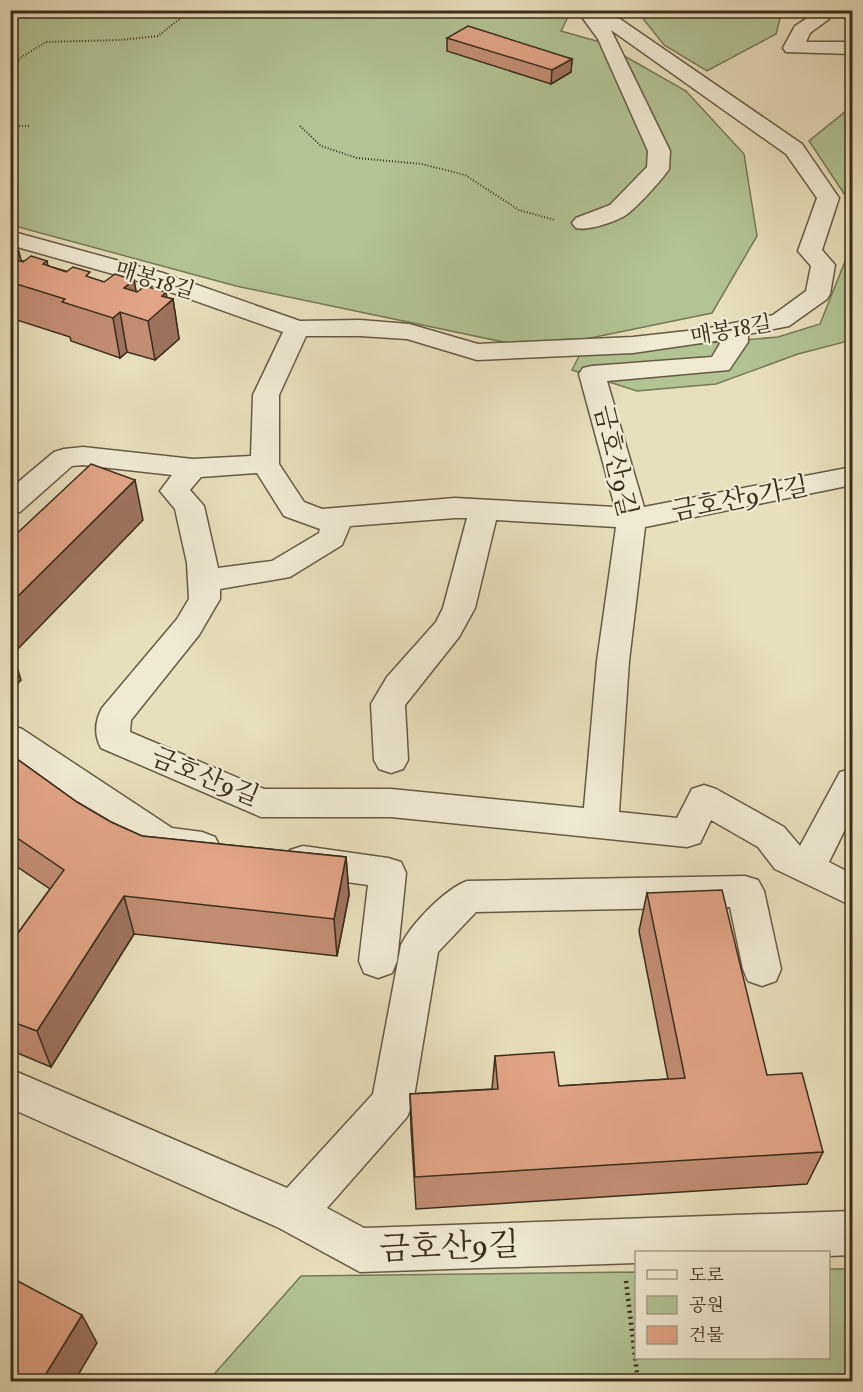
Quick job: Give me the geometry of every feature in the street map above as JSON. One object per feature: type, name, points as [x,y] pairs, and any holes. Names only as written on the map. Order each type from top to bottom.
[{"type":"street","points":[[814,10],[819,19],[802,30],[793,48],[849,52]]},
{"type":"street","points":[[584,223],[618,210],[658,169],[659,151],[607,38],[591,14]]},
{"type":"street","name":"매봉18길","points":[[10,238],[154,278],[297,329],[360,327],[409,332],[477,352],[633,345],[707,336],[736,327],[780,321],[818,294],[823,265],[810,251],[828,198],[794,149],[613,23],[591,14]]},
{"type":"street","name":"금호산9길","points":[[600,824],[613,660],[632,517],[592,374],[720,364],[735,342],[736,327]]},
{"type":"street","points":[[10,505],[64,458],[83,456],[193,468],[265,464],[266,395],[297,329]]},
{"type":"street","name":"금호산9가길","points":[[265,464],[294,509],[320,519],[455,508],[647,517],[852,476]]},
{"type":"street","name":"금호산9길","points":[[193,468],[174,490],[189,506],[202,563],[205,599],[188,627],[114,717],[113,739],[261,803],[391,803],[687,833],[704,799],[771,837],[788,858],[852,891]]},
{"type":"street","points":[[391,760],[388,704],[399,686],[448,628],[459,608],[484,510]]},
{"type":"street","points":[[203,581],[279,570],[332,538],[338,517]]},
{"type":"street","points":[[10,738],[164,842],[235,852]]},
{"type":"street","points":[[807,868],[852,782]]},
{"type":"street","points":[[270,857],[388,873],[378,961]]},
{"type":"street","points":[[294,1213],[392,1103],[420,945],[467,897],[745,891],[762,969]]},
{"type":"street","name":"금호산9길","points":[[10,1088],[294,1213],[360,1250],[852,1233]]},
{"type":"path","points":[[10,72],[20,58],[46,42],[158,36],[191,10]]},
{"type":"path","points":[[257,10],[259,13],[278,14],[286,10]]},
{"type":"path","points":[[10,126],[32,126]]},
{"type":"path","points":[[300,126],[321,146],[357,158],[422,164],[465,175],[519,210],[540,218],[584,223]]},
{"type":"path","points":[[622,1241],[635,1356]]},
{"type":"path","points":[[635,1359],[638,1382]]},
{"type":"green space","points":[[10,11],[571,11],[561,31],[600,42],[686,91],[744,154],[757,236],[712,313],[571,342],[513,344],[236,286],[11,225]]},
{"type":"green space","points":[[637,11],[782,11],[776,34],[707,71],[664,45]]},
{"type":"green space","points":[[846,111],[852,111],[852,244],[845,195],[809,141]]},
{"type":"green space","points":[[852,244],[852,340],[798,354],[716,384],[637,391],[572,370],[580,354],[778,337],[820,324]]},
{"type":"green space","points":[[830,1269],[852,1269],[852,1381],[208,1381],[301,1276],[635,1272],[635,1359],[830,1359]]},
{"type":"building","points":[[468,26],[572,59],[552,70],[447,38]]},
{"type":"building","points":[[10,246],[18,248],[10,254]]},
{"type":"building","points":[[31,256],[47,261],[43,264],[66,272],[73,267],[90,272],[86,276],[104,282],[115,274],[134,280],[124,288],[137,292],[145,286],[166,292],[162,296],[173,299],[148,321],[120,312],[113,318],[62,302],[65,299],[10,282],[10,258],[23,262]]},
{"type":"building","points":[[91,464],[135,480],[10,604],[10,540]]},
{"type":"building","points":[[10,754],[77,802],[111,822],[142,836],[346,857],[334,919],[124,896],[37,1031],[10,1021],[10,944],[64,870],[10,833]]},
{"type":"building","points":[[722,890],[767,1075],[802,1073],[823,1152],[415,1177],[410,1094],[498,1089],[495,1056],[554,1052],[559,1086],[685,1078],[647,893]]},
{"type":"building","points":[[10,1277],[82,1315],[41,1382],[10,1382]]}]
